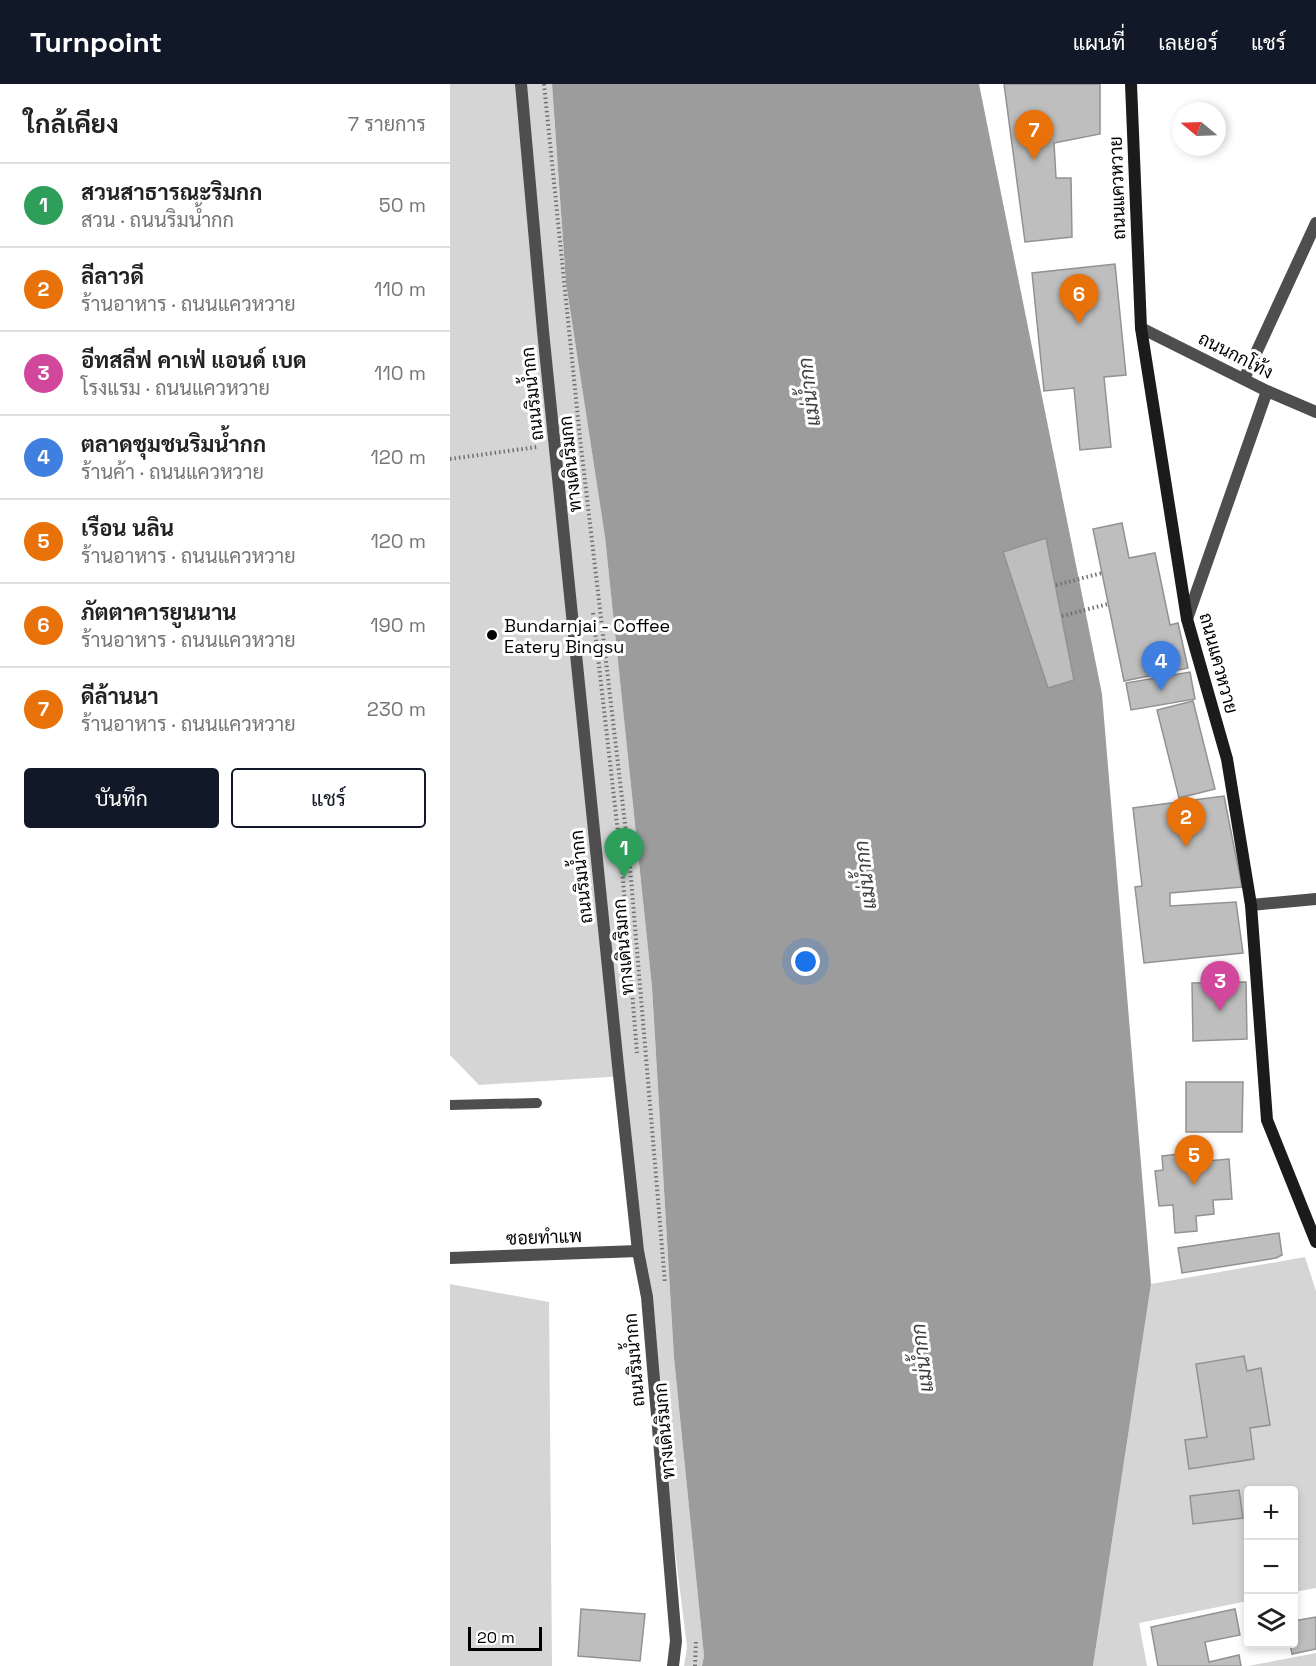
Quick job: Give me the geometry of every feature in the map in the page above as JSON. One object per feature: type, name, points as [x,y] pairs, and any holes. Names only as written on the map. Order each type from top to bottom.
[{"type":"street","name":"ถนนริมน้ำกก","points":[[521,84],[638,1251],[647,1297],[676,1641],[673,1666]]},
{"type":"street","name":"ถนนแควหวาย","points":[[1131,84],[1141,328],[1187,619],[1227,759],[1251,905],[1267,1120],[1316,1242]]},
{"type":"street","points":[[1244,379],[1316,223]]},
{"type":"street","name":"ถนนกกโท้ง","points":[[1141,328],[1266,391],[1316,412]]},
{"type":"street","points":[[1187,619],[1266,391]]},
{"type":"street","points":[[1251,905],[1316,900]]},
{"type":"street","name":"ซอยทำแพ","points":[[450,1258],[638,1251]]},
{"type":"lane","points":[[450,1105],[537,1103]]},
{"type":"path","name":"ทางเดินริมกก","points":[[544,84],[580,438],[630,867],[666,1294]]},
{"type":"path","points":[[450,459],[556,444]]},
{"type":"path","points":[[1056,585],[1102,573]]},
{"type":"path","points":[[1062,616],[1108,604]]},
{"type":"path","points":[[695,1666],[696,1637]]},
{"type":"shaded area","points":[[450,84],[552,84],[566,283],[605,537],[652,987],[674,1358],[704,1656],[702,1666],[684,1666],[687,1647],[638,1251],[625,1076],[479,1085],[450,1055]]},
{"type":"shaded area","points":[[1305,1257],[1316,1291],[1316,1588],[1298,1591],[1298,1486],[1244,1486],[1244,1602],[1139,1623],[1147,1666],[1093,1666],[1151,1284]]},
{"type":"shaded area","points":[[450,1284],[549,1302],[552,1666],[450,1666]]},
{"type":"shaded area","points":[[1316,1653],[1316,1666],[1248,1666]]},
{"type":"water","name":"แม่น้ำกก","points":[[552,84],[979,84],[1102,694],[1151,1284],[1093,1666],[702,1666],[704,1656],[674,1358],[652,987],[605,537],[566,283]]},
{"type":"building","points":[[1004,84],[1100,84],[1100,134],[1054,143],[1056,178],[1071,178],[1072,237],[1025,242]]},
{"type":"building","points":[[1115,264],[1126,375],[1104,377],[1111,447],[1080,450],[1074,388],[1044,391],[1032,273]]},
{"type":"building","points":[[1122,523],[1129,558],[1155,553],[1170,625],[1178,623],[1188,668],[1124,681],[1093,529]]},
{"type":"building","points":[[1046,538],[1074,680],[1048,688],[1003,552]]},
{"type":"building","points":[[1190,672],[1195,699],[1131,710],[1126,683]]},
{"type":"building","points":[[1193,701],[1215,789],[1179,798],[1157,710]]},
{"type":"building","points":[[1224,796],[1242,887],[1170,893],[1170,906],[1236,902],[1243,953],[1144,963],[1135,887],[1142,886],[1133,808]]},
{"type":"building","points":[[1246,982],[1247,1039],[1193,1041],[1192,983]]},
{"type":"building","points":[[1186,1082],[1243,1082],[1242,1132],[1186,1132]]},
{"type":"building","points":[[1206,1151],[1207,1161],[1229,1159],[1232,1199],[1213,1200],[1214,1214],[1196,1216],[1197,1231],[1175,1233],[1173,1205],[1159,1206],[1155,1171],[1163,1170],[1162,1156]]},
{"type":"building","points":[[1279,1233],[1282,1255],[1276,1258],[1182,1273],[1178,1248]]},
{"type":"building","points":[[1244,1356],[1247,1371],[1261,1368],[1270,1425],[1250,1428],[1254,1459],[1189,1469],[1185,1440],[1207,1437],[1196,1364]]},
{"type":"building","points":[[1239,1490],[1243,1518],[1193,1524],[1190,1496]]},
{"type":"building","points":[[581,1609],[645,1614],[640,1661],[578,1656]]},
{"type":"building","points":[[1235,1609],[1240,1635],[1205,1642],[1209,1662],[1239,1655],[1241,1666],[1158,1666],[1151,1627]]},
{"type":"building","points":[[1316,1617],[1316,1649],[1292,1654],[1291,1648],[1298,1648],[1298,1620]]},
{"type":"place","name":"ดีล้านนา","points":[[1034,160]]},
{"type":"place","name":"ภัตตาคารยูนนาน","points":[[1079,324]]},
{"type":"place","name":"Bundarnjai - Coffee Eatery Bingsu","points":[[492,635]]},
{"type":"place","name":"ตลาดชุมชนริมน้ำกก","points":[[1161,691]]},
{"type":"place","name":"ลีลาวดี","points":[[1186,847]]},
{"type":"place","name":"สวนสาธารณะริมกก","points":[[624,878]]},
{"type":"place","name":"อีทสลีฟ คาเฟ่ แอนด์ เบด","points":[[1220,1011]]},
{"type":"place","name":"เรือน นลิน","points":[[1194,1185]]}]
